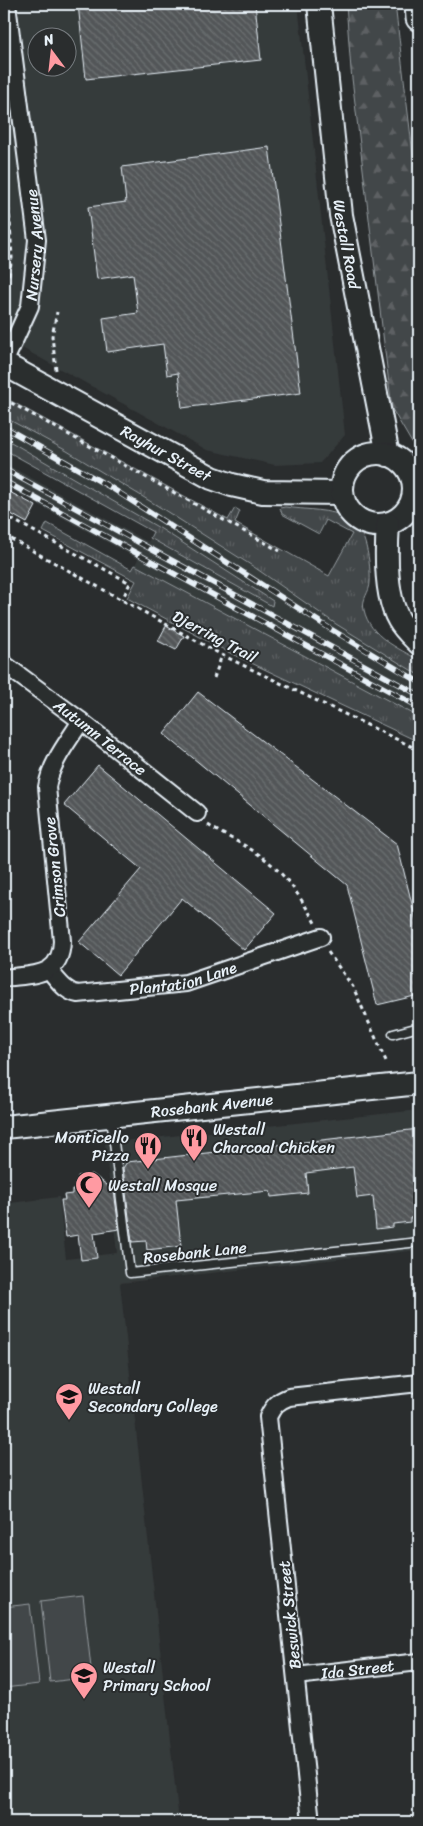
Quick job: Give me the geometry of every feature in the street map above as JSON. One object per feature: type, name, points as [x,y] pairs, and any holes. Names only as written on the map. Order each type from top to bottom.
[{"type":"main road","points":[[319,4],[323,31]]},
{"type":"main road","points":[[323,31],[324,4]]},
{"type":"main road","points":[[418,4],[419,18]]},
{"type":"main road","name":"Westall Road","points":[[323,31],[341,215],[388,455]]},
{"type":"main road","name":"Rayhur Street","points":[[4,363],[212,478],[263,492],[342,493]]},
{"type":"main road","points":[[376,453],[388,455],[399,460],[407,468],[412,478],[414,489],[412,501],[407,511],[399,519],[388,524],[378,525],[368,524],[350,512],[342,493],[343,481],[355,462],[365,456],[376,453]]},
{"type":"main road","points":[[388,524],[386,553],[390,593],[398,618],[407,632],[419,643]]},
{"type":"main road","name":"Rosebank Avenue","points":[[4,1127],[419,1083]]},
{"type":"street","name":"Nursery Avenue","points":[[4,363],[30,306],[37,240],[7,4]]},
{"type":"street","name":"Autumn Terrace","points":[[4,664],[82,721],[197,813]]},
{"type":"street","name":"Crimson Grove","points":[[49,970],[60,958],[62,941],[47,787],[52,769],[82,721]]},
{"type":"street","name":"Plantation Lane","points":[[49,970],[66,989],[78,994],[175,985],[321,937]]},
{"type":"street","points":[[4,978],[38,974],[49,970]]},
{"type":"street","name":"Beswick Street","points":[[311,1822],[268,1416],[272,1408],[282,1399],[295,1396],[419,1383]]},
{"type":"street","name":"Ida Street","points":[[296,1676],[419,1662]]},
{"type":"lane","points":[[393,1034],[419,1027]]},
{"type":"lane","name":"Rosebank Lane","points":[[111,1116],[130,1273],[419,1242]]},
{"type":"path","points":[[4,168],[12,258],[4,292]]},
{"type":"path","points":[[48,352],[54,351],[52,336],[57,312]]},
{"type":"path","points":[[4,399],[280,551]]},
{"type":"path","points":[[4,515],[130,583],[122,600]]},
{"type":"path","name":"Djerring Trail","points":[[4,535],[222,655],[419,750]]},
{"type":"path","points":[[214,678],[222,655]]},
{"type":"path","points":[[419,809],[417,813],[419,816]]},
{"type":"shaded area","points":[[4,4],[298,4],[345,435],[320,463],[275,465],[207,450],[4,338],[4,253],[7,237],[4,205]]},
{"type":"shaded area","points":[[4,417],[67,451],[158,506],[254,567],[336,624],[419,675],[419,717],[135,565],[138,559],[4,486],[4,463],[148,542],[150,539],[272,605],[273,602],[161,529],[4,438]]},
{"type":"shaded area","points":[[419,1110],[419,1250],[120,1283],[179,1822],[4,1822],[4,1155],[10,1203],[59,1197],[66,1259],[117,1253],[105,1143]]},
{"type":"green space","points":[[346,4],[395,4],[419,205],[419,455],[392,409],[351,70]]},
{"type":"green space","points":[[11,401],[228,520],[235,508],[240,511],[235,523],[329,576],[352,534],[326,520],[319,534],[282,514],[280,508],[326,511],[349,518],[360,529],[368,557],[370,586],[363,606],[367,619],[372,628],[386,641],[419,660],[419,675],[336,624],[254,567],[158,506],[67,451],[4,417],[4,409],[6,409]]},
{"type":"green space","points":[[4,438],[161,529],[273,601],[272,606],[150,538],[153,532],[5,450],[8,445],[4,443]]},
{"type":"green space","points":[[47,523],[132,570],[135,565],[419,717],[419,742],[230,653],[127,598],[136,581],[43,531]]},
{"type":"green space","points":[[83,1596],[92,1677],[50,1682],[41,1601]]},
{"type":"green space","points":[[30,1604],[39,1684],[4,1688],[4,1607]]},
{"type":"building","points":[[78,4],[255,4],[261,60],[86,79]]},
{"type":"building","points":[[269,147],[301,393],[182,408],[178,373],[167,375],[163,344],[107,352],[103,318],[138,313],[133,274],[97,279],[88,207],[126,202],[122,167]]},
{"type":"building","points":[[4,489],[36,506],[27,523],[4,510]]},
{"type":"building","points":[[166,626],[184,636],[176,650],[158,641]]},
{"type":"building","points":[[198,692],[397,844],[419,932],[419,995],[377,1005],[347,885],[164,734]]},
{"type":"building","points":[[98,765],[276,913],[244,950],[182,898],[118,975],[79,942],[141,869],[64,805]]},
{"type":"building","points":[[419,1129],[419,1216],[410,1218],[410,1222],[376,1229],[373,1196],[357,1198],[353,1167],[306,1173],[308,1193],[271,1197],[270,1191],[176,1200],[181,1246],[147,1250],[146,1241],[132,1242],[123,1168],[127,1162]]},
{"type":"building","points":[[92,1174],[114,1190],[119,1229],[94,1233],[97,1258],[81,1260],[78,1235],[66,1237],[61,1200],[65,1200],[64,1195],[72,1194],[72,1190],[80,1189],[78,1176]]},
{"type":"railway","points":[[4,427],[110,487],[329,628],[419,682]]},
{"type":"railway","points":[[4,469],[419,695]]},
{"type":"railway","points":[[4,481],[419,707]]},
{"type":"place","name":"Westall Charcoal Chicken","points":[[194,1162]]},
{"type":"place","name":"Monticello Pizza","points":[[148,1170]]},
{"type":"place","name":"Westall Mosque","points":[[89,1209]]},
{"type":"place","name":"Westall Secondary College","points":[[69,1421]]},
{"type":"place","name":"Westall Primary School","points":[[84,1700]]}]
